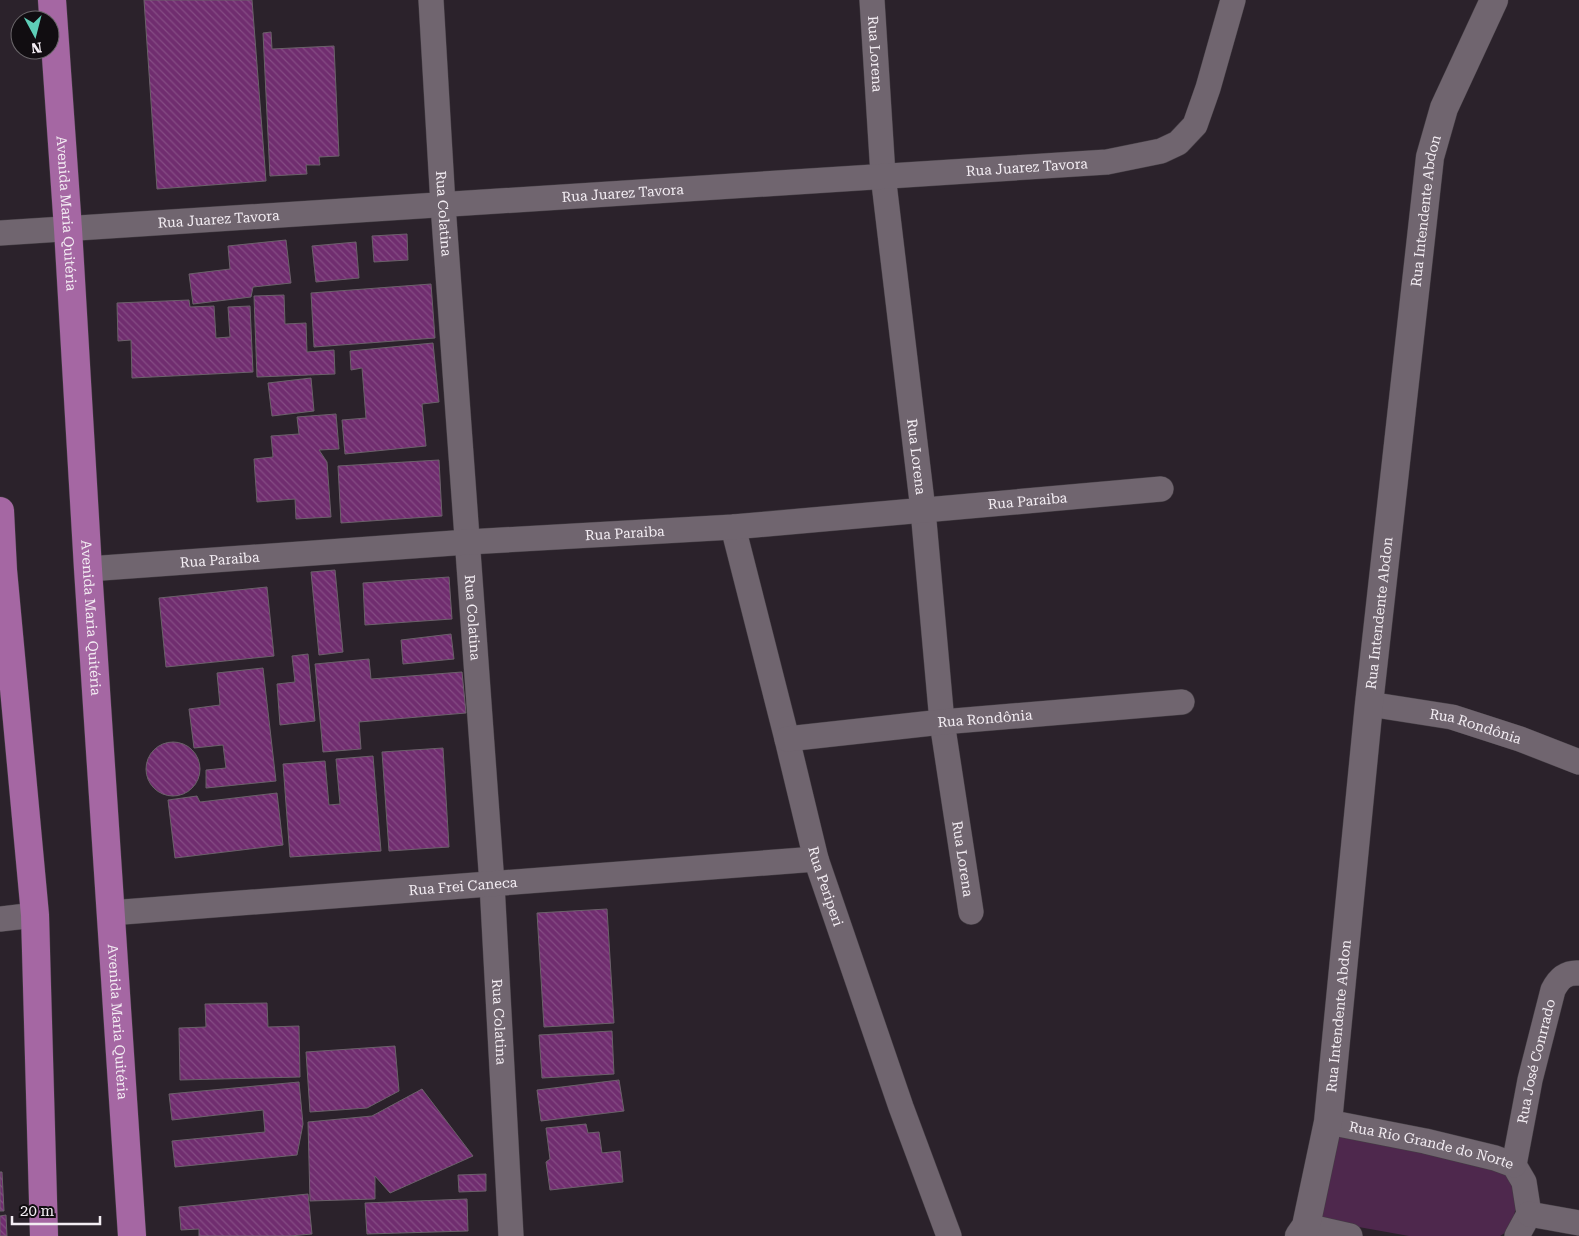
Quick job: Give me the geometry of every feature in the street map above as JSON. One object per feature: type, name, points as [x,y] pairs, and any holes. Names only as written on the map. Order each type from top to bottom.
[{"type":"main road","name":"Avenida Maria Quitéria","points":[[52,0],[132,1236]]},
{"type":"main road","points":[[0,511],[2,570],[35,915],[44,1236]]},
{"type":"street","name":"Rua Colatina","points":[[431,0],[443,204],[492,884],[511,1236]]},
{"type":"street","name":"Rua Lorena","points":[[872,0],[883,175],[923,510],[942,722],[971,912]]},
{"type":"street","name":"Rua Juarez Tavora","points":[[0,233],[1107,162],[1161,151],[1178,143],[1195,125],[1208,88],[1233,0]]},
{"type":"street","name":"Rua Intendente Abdon","points":[[1302,1231],[1328,1122],[1369,704],[1430,157],[1444,108],[1494,0]]},
{"type":"street","name":"Rua Paraiba","points":[[88,569],[468,542],[733,527],[1161,489]]},
{"type":"street","name":"Rua Periperi","points":[[733,527],[816,859],[901,1107],[949,1236]]},
{"type":"street","name":"Rua Rondônia","points":[[787,739],[942,722],[1182,702]]},
{"type":"street","name":"Rua Rondônia","points":[[1369,704],[1452,717],[1520,739],[1579,762]]},
{"type":"street","name":"Rua Frei Caneca","points":[[110,913],[816,859]]},
{"type":"street","points":[[0,919],[35,915]]},
{"type":"street","name":"Rua José Conrrado","points":[[1514,1165],[1530,1080],[1554,990],[1557,982],[1563,976],[1579,973]]},
{"type":"street","name":"Rua Rio Grande do Norte","points":[[1328,1122],[1425,1140],[1495,1158],[1514,1165],[1524,1182],[1529,1214]]},
{"type":"street","points":[[1516,1236],[1529,1214],[1579,1223]]},
{"type":"street","points":[[1302,1231],[1350,1236]]},
{"type":"shaded area","points":[[1332,1131],[1462,1158],[1506,1174],[1518,1198],[1511,1229],[1500,1236],[1409,1236],[1314,1219]]},
{"type":"building","points":[[144,0],[252,0],[266,181],[157,189]]},
{"type":"building","points":[[271,32],[272,49],[334,46],[339,156],[319,157],[320,165],[306,165],[307,174],[270,176],[263,33]]},
{"type":"building","points":[[407,234],[408,260],[374,262],[372,236]]},
{"type":"building","points":[[286,240],[291,283],[253,287],[251,297],[193,304],[189,274],[230,269],[228,246]]},
{"type":"building","points":[[356,242],[359,278],[316,282],[312,246]]},
{"type":"building","points":[[431,284],[435,338],[314,347],[311,293]]},
{"type":"building","points":[[284,295],[285,324],[306,323],[307,352],[334,350],[335,374],[257,377],[254,296]]},
{"type":"building","points":[[189,300],[190,307],[214,306],[216,338],[230,337],[228,307],[250,306],[253,372],[132,378],[131,340],[118,341],[117,303]]},
{"type":"building","points":[[433,343],[439,402],[422,404],[426,446],[345,454],[342,420],[366,418],[362,368],[351,370],[350,351]]},
{"type":"building","points":[[311,378],[314,411],[272,416],[268,383]]},
{"type":"building","points":[[336,414],[339,449],[319,450],[327,462],[331,517],[296,519],[295,499],[257,502],[254,459],[273,457],[271,436],[299,434],[297,417]]},
{"type":"building","points":[[439,460],[442,516],[341,523],[338,466]]},
{"type":"building","points":[[335,570],[343,652],[319,655],[311,572]]},
{"type":"building","points":[[449,577],[452,619],[365,625],[363,583]]},
{"type":"building","points":[[267,587],[274,656],[166,667],[159,598]]},
{"type":"building","points":[[451,634],[454,659],[403,664],[401,640]]},
{"type":"building","points":[[308,654],[315,721],[280,725],[277,684],[295,682],[292,656]]},
{"type":"building","points":[[369,659],[371,679],[462,672],[466,713],[359,722],[361,749],[323,752],[315,664]]},
{"type":"building","points":[[263,668],[276,781],[206,788],[206,770],[226,768],[223,745],[194,748],[189,709],[220,705],[217,673]]},
{"type":"building","points":[[173,742],[183,744],[192,750],[198,759],[200,769],[198,779],[192,788],[183,794],[173,796],[163,794],[154,788],[148,779],[146,769],[148,759],[154,750],[163,744]]},
{"type":"building","points":[[443,748],[449,847],[389,851],[382,752]]},
{"type":"building","points":[[373,756],[381,851],[290,857],[283,764],[325,761],[329,805],[340,804],[336,759]]},
{"type":"building","points":[[277,793],[283,845],[175,858],[168,800],[197,796],[200,802]]},
{"type":"building","points":[[607,909],[614,1023],[544,1027],[537,913]]},
{"type":"building","points":[[267,1003],[268,1027],[299,1026],[300,1077],[180,1080],[179,1028],[206,1027],[205,1004]]},
{"type":"building","points":[[612,1031],[614,1074],[542,1078],[539,1035]]},
{"type":"building","points":[[395,1046],[399,1091],[367,1108],[310,1112],[306,1052]]},
{"type":"building","points":[[619,1080],[624,1111],[541,1121],[537,1090]]},
{"type":"building","points":[[299,1082],[303,1124],[297,1155],[175,1167],[172,1141],[265,1132],[263,1110],[172,1120],[169,1094]]},
{"type":"building","points":[[422,1089],[473,1156],[390,1193],[375,1176],[375,1199],[310,1201],[308,1122],[372,1116]]},
{"type":"building","points":[[586,1124],[588,1133],[599,1132],[602,1153],[620,1151],[623,1182],[550,1190],[546,1162],[550,1159],[546,1128]]},
{"type":"building","points":[[0,1172],[2,1172],[4,1211],[0,1211]]},
{"type":"building","points":[[486,1174],[486,1191],[459,1192],[458,1175]]},
{"type":"building","points":[[308,1194],[312,1234],[290,1236],[199,1236],[199,1229],[181,1230],[179,1207]]},
{"type":"building","points":[[467,1199],[468,1231],[367,1234],[365,1203]]},
{"type":"building","points":[[6,1215],[7,1236],[0,1236],[0,1216]]}]
